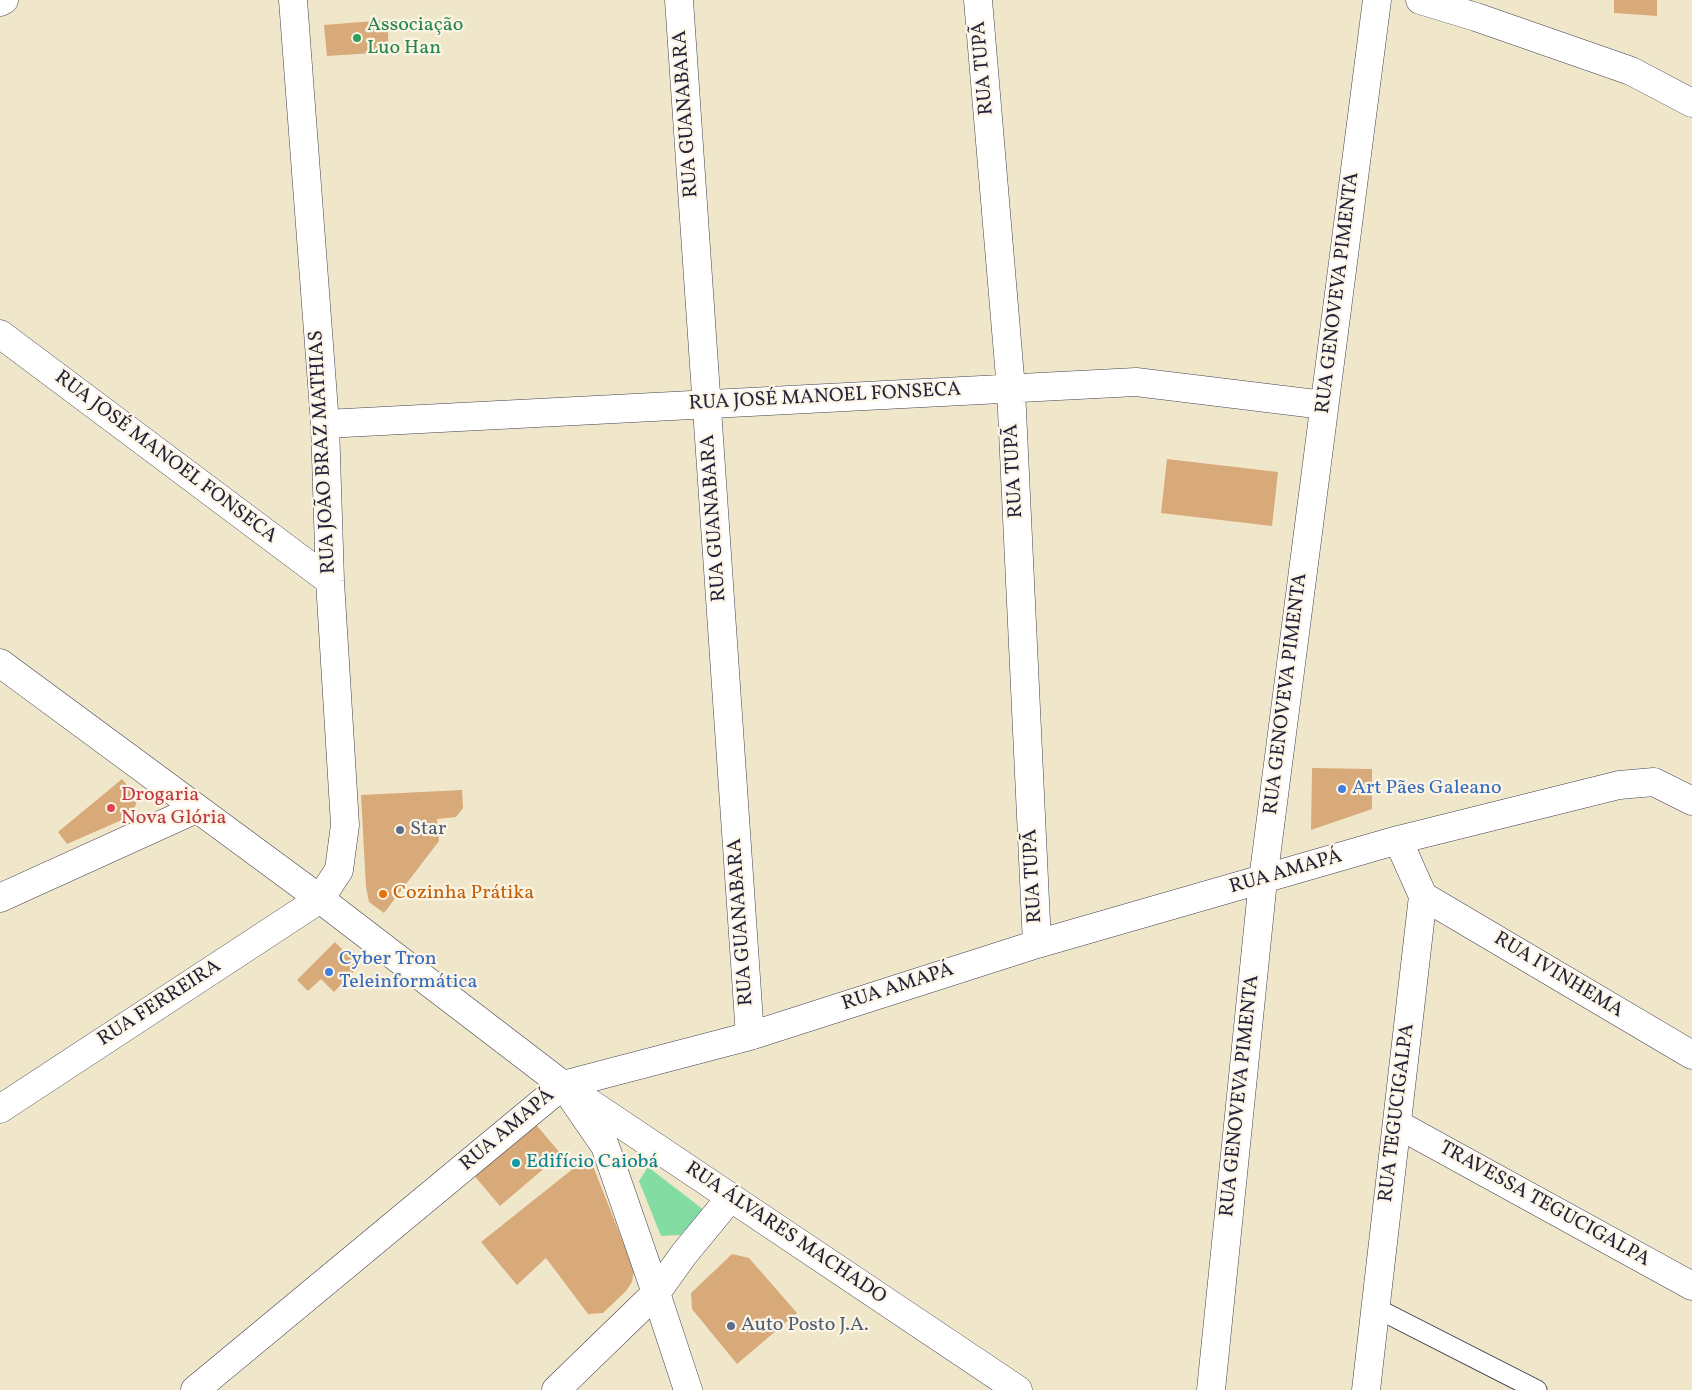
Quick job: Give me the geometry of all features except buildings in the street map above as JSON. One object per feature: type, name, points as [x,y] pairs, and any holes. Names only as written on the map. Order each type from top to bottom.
[{"type":"street","points":[[0,2],[4,0]]},
{"type":"street","name":"RUA JOÃO BRAZ MATHIAS","points":[[293,0],[325,424],[330,581],[344,825],[339,870],[320,899]]},
{"type":"street","name":"RUA GUANABARA","points":[[679,0],[750,1036]]},
{"type":"street","name":"RUA TUPÃ","points":[[978,0],[1011,389],[1037,944]]},
{"type":"street","name":"RUA GENOVEVA PIMENTA","points":[[1211,1390],[1263,880],[1378,0]]},
{"type":"street","points":[[1420,0],[1476,17],[1630,71],[1692,103]]},
{"type":"street","name":"RUA JOSÉ MANOEL FONSECA","points":[[0,334],[330,581]]},
{"type":"street","name":"RUA JOSÉ MANOEL FONSECA","points":[[325,424],[1136,382],[1324,405]]},
{"type":"street","name":"RUA ÁLVARES MACHADO","points":[[0,663],[320,899],[563,1086],[1018,1390]]},
{"type":"street","name":"RUA AMAPÁ","points":[[194,1390],[563,1086],[750,1036],[1037,944],[1398,840],[1619,786],[1654,782],[1692,801]]},
{"type":"street","points":[[0,898],[196,809]]},
{"type":"street","points":[[1398,840],[1423,896]]},
{"type":"street","name":"RUA IVINHEMA","points":[[1423,896],[1692,1055]]},
{"type":"street","name":"RUA TEGUCIGALPA","points":[[1366,1390],[1423,896]]},
{"type":"street","name":"RUA FERREIRA","points":[[0,1109],[320,899]]},
{"type":"street","points":[[563,1086],[605,1146],[688,1390]]},
{"type":"street","name":"TRAVESSA TEGUCIGALPA","points":[[1397,1124],[1692,1286]]},
{"type":"street","points":[[556,1390],[656,1293],[684,1254],[731,1197]]},
{"type":"lane","points":[[1376,1308],[1537,1390]]},
{"type":"green space","points":[[648,1167],[704,1210],[680,1235],[661,1236],[639,1181]]},
{"type":"place","name":"Associação Luo Han","points":[[357,38]]},
{"type":"place","name":"Art Pães Galeano","points":[[1342,789]]},
{"type":"place","name":"Drogaria Nova Glória","points":[[111,808]]},
{"type":"place","name":"Star","points":[[400,830]]},
{"type":"place","name":"Cozinha Prátika","points":[[383,894]]},
{"type":"place","name":"Cyber Tron Teleinformática","points":[[329,972]]},
{"type":"place","name":"Edifício Caiobá","points":[[516,1163]]},
{"type":"place","name":"Auto Posto J.A.","points":[[731,1326]]}]
